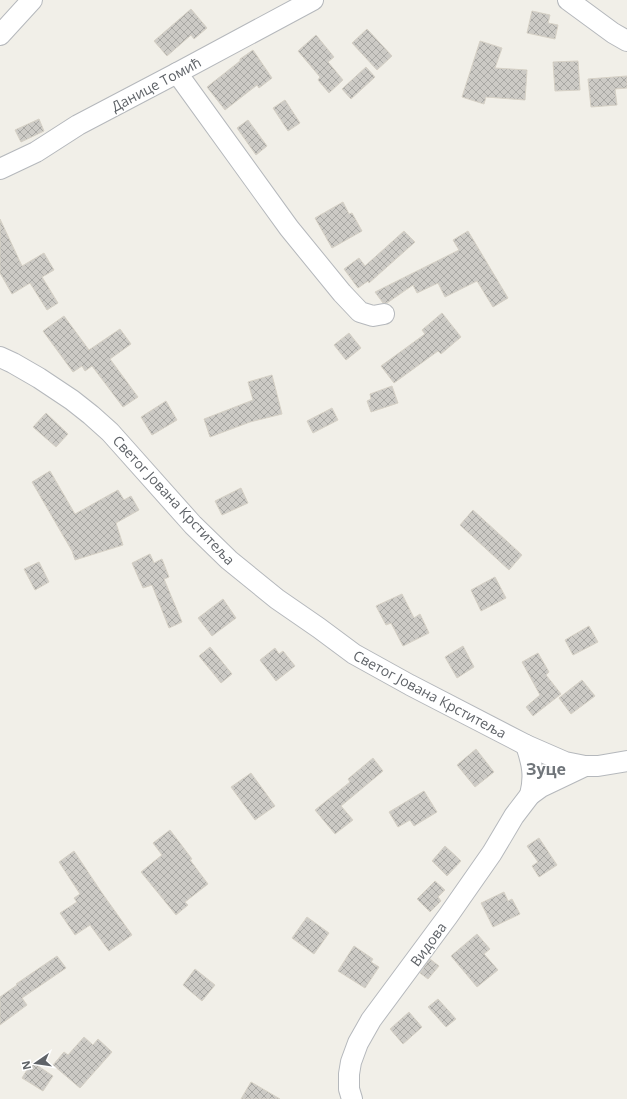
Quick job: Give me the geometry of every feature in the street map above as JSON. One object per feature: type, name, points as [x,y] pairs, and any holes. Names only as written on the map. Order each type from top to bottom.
[{"type":"street","points":[[0,35],[32,0]]},
{"type":"street","name":"Данице Томић","points":[[0,168],[36,152],[78,125],[313,0]]},
{"type":"street","points":[[568,0],[627,42]]},
{"type":"street","points":[[177,73],[289,228],[342,293],[360,312],[373,316],[384,314]]},
{"type":"street","name":"Светог Јована Крститеља","points":[[0,357],[14,363],[39,378],[72,400],[91,415],[110,432],[210,543],[277,599],[360,658],[526,745],[565,762],[585,766],[598,766],[627,761]]},
{"type":"street","name":"Видова","points":[[526,745],[533,774],[530,795]]},
{"type":"street","name":"Видова","points":[[352,1099],[349,1089],[351,1062],[358,1043],[371,1020],[448,916],[492,852],[514,816],[530,795],[541,787],[585,766]]},
{"type":"building","points":[[191,9],[207,28],[194,39],[191,35],[167,56],[154,41]]},
{"type":"building","points":[[532,11],[550,15],[548,23],[558,25],[555,39],[527,33]]},
{"type":"building","points":[[367,29],[392,56],[377,70],[352,43]]},
{"type":"building","points":[[316,35],[334,57],[328,62],[343,80],[329,93],[318,80],[320,77],[298,51]]},
{"type":"building","points":[[480,41],[502,48],[495,68],[527,70],[525,100],[486,97],[484,104],[462,97]]},
{"type":"building","points":[[253,50],[272,78],[259,88],[257,85],[225,110],[207,87]]},
{"type":"building","points":[[578,61],[580,90],[555,91],[553,62]]},
{"type":"building","points":[[366,67],[375,77],[351,99],[342,89]]},
{"type":"building","points":[[627,76],[627,88],[615,89],[617,105],[591,107],[588,79]]},
{"type":"building","points":[[285,100],[300,123],[288,131],[273,108]]},
{"type":"building","points":[[39,119],[44,131],[21,142],[15,130]]},
{"type":"building","points":[[248,120],[267,146],[256,155],[237,128]]},
{"type":"building","points":[[343,202],[349,214],[352,213],[362,231],[332,248],[315,218]]},
{"type":"building","points":[[0,219],[22,266],[44,253],[54,270],[42,277],[58,303],[47,310],[30,283],[12,294],[0,273]]},
{"type":"building","points":[[404,231],[415,242],[369,283],[368,281],[358,288],[344,269],[359,258],[365,266]]},
{"type":"building","points":[[468,231],[508,298],[493,307],[477,281],[445,297],[438,283],[417,293],[413,285],[387,303],[383,303],[375,292],[459,250],[453,240]]},
{"type":"building","points":[[442,313],[461,337],[441,354],[438,351],[394,383],[381,366],[425,334],[422,330]]},
{"type":"building","points":[[64,316],[89,350],[120,329],[131,344],[110,359],[138,397],[123,407],[92,366],[85,371],[82,366],[73,372],[43,331]]},
{"type":"building","points":[[349,333],[361,348],[346,360],[334,345]]},
{"type":"building","points":[[272,375],[282,414],[250,422],[210,437],[204,419],[253,400],[248,382]]},
{"type":"building","points":[[392,386],[398,403],[371,412],[367,401],[371,399],[370,394]]},
{"type":"building","points":[[166,401],[177,420],[152,435],[141,417]]},
{"type":"building","points":[[332,408],[338,420],[313,433],[307,421]]},
{"type":"building","points":[[46,413],[68,434],[56,447],[33,427]]},
{"type":"building","points":[[50,471],[75,514],[118,490],[124,500],[131,496],[139,510],[116,523],[123,545],[75,560],[72,551],[32,482]]},
{"type":"building","points":[[241,488],[248,503],[222,515],[215,501]]},
{"type":"building","points":[[473,510],[522,555],[509,570],[460,525]]},
{"type":"building","points":[[150,554],[154,563],[162,559],[169,577],[164,579],[182,622],[169,628],[152,585],[143,588],[132,563]]},
{"type":"building","points":[[39,562],[49,582],[35,590],[24,569]]},
{"type":"building","points":[[495,577],[506,598],[481,611],[471,590]]},
{"type":"building","points":[[402,594],[414,618],[420,614],[429,633],[403,646],[391,623],[386,625],[376,606]]},
{"type":"building","points":[[223,599],[236,618],[212,636],[198,618]]},
{"type":"building","points":[[589,626],[598,642],[573,655],[565,640]]},
{"type":"building","points":[[463,646],[474,667],[457,678],[445,657]]},
{"type":"building","points":[[210,647],[232,674],[221,683],[199,656]]},
{"type":"building","points":[[275,648],[279,654],[283,651],[295,666],[276,681],[260,660]]},
{"type":"building","points":[[538,653],[549,672],[546,675],[561,694],[533,716],[526,707],[540,695],[522,662]]},
{"type":"building","points":[[582,680],[595,696],[571,714],[559,698]]},
{"type":"building","points":[[476,749],[494,772],[475,787],[457,765]]},
{"type":"building","points":[[373,758],[383,771],[341,806],[353,820],[335,834],[315,810],[350,782],[348,779]]},
{"type":"building","points":[[251,773],[275,806],[255,820],[231,787]]},
{"type":"building","points":[[424,791],[437,812],[414,826],[410,820],[398,827],[389,812]]},
{"type":"building","points":[[170,830],[192,859],[190,860],[208,884],[185,902],[188,905],[176,915],[141,872],[162,855],[153,843]]},
{"type":"building","points":[[539,838],[557,865],[539,877],[532,866],[538,862],[527,846]]},
{"type":"building","points":[[445,846],[461,861],[447,876],[432,861]]},
{"type":"building","points":[[74,851],[132,935],[109,951],[90,925],[75,935],[60,913],[77,902],[74,898],[80,894],[59,862]]},
{"type":"building","points":[[435,881],[445,890],[438,897],[441,901],[430,912],[417,899]]},
{"type":"building","points":[[504,892],[508,901],[512,899],[520,914],[493,927],[481,903]]},
{"type":"building","points":[[307,917],[329,933],[314,954],[292,938]]},
{"type":"building","points":[[477,934],[490,949],[484,954],[498,970],[477,987],[451,956]]},
{"type":"building","points":[[354,946],[373,959],[371,962],[379,967],[365,988],[338,971]]},
{"type":"building","points":[[57,956],[66,968],[22,998],[27,1005],[0,1025],[0,997],[17,985],[16,984]]},
{"type":"building","points":[[430,959],[439,966],[428,979],[420,973]]},
{"type":"building","points":[[195,969],[215,985],[202,1001],[183,985]]},
{"type":"building","points":[[438,999],[456,1019],[446,1027],[428,1007]]},
{"type":"building","points":[[409,1012],[422,1027],[403,1044],[390,1029]]},
{"type":"building","points":[[84,1037],[93,1045],[98,1039],[112,1052],[80,1088],[53,1065],[64,1052],[68,1055]]},
{"type":"building","points":[[32,1062],[53,1076],[43,1091],[22,1078]]},
{"type":"building","points":[[251,1082],[280,1099],[241,1099]]},
{"type":"district","name":"Зуце","points":[[546,769]]}]
